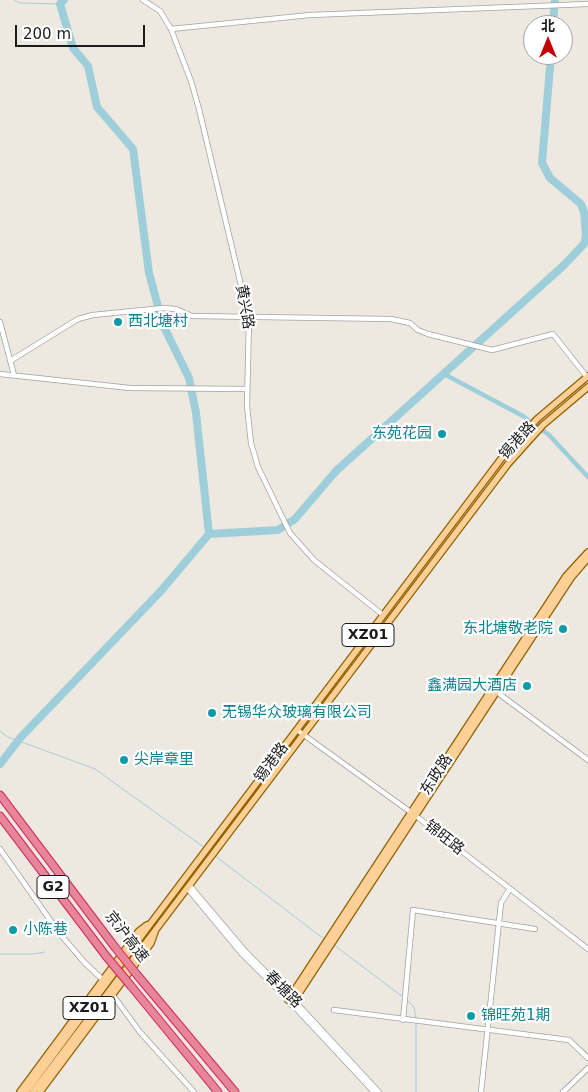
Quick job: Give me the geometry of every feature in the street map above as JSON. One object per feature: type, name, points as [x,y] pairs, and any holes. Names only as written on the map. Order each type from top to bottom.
[{"type":"highway","name":"京沪高速","points":[[0,796],[114,946],[235,1092]]},
{"type":"highway","name":"京沪高速","points":[[0,816],[106,956],[218,1092]]},
{"type":"main road","name":"锡港路","points":[[108,987],[139,931],[151,923],[489,474],[537,419],[588,376]]},
{"type":"main road","name":"锡港路","points":[[108,987],[151,943],[157,928],[502,472],[543,425],[588,387]]},
{"type":"main road","name":"东政路","points":[[495,691],[566,576],[588,552]]},
{"type":"main road","name":"东政路","points":[[291,1000],[495,691],[571,578],[588,558]]},
{"type":"main road","points":[[20,1092],[108,987]]},
{"type":"main road","points":[[40,1092],[108,987]]},
{"type":"main road","name":"XZ01","points":[[26,1092],[108,987]]},
{"type":"main road","name":"XZ01","points":[[33,1092],[108,987]]},
{"type":"street","name":"黄兴路","points":[[143,0],[160,11],[170,29],[191,81],[199,109],[249,319],[248,390],[251,443],[258,467],[290,534],[314,560],[383,615]]},
{"type":"street","points":[[170,29],[310,15],[588,4]]},
{"type":"street","points":[[10,361],[78,319],[93,315],[163,308],[176,309],[192,316],[249,319],[391,319],[410,323],[418,330],[428,334],[470,344],[485,350],[492,350],[552,334],[588,376]]},
{"type":"street","points":[[0,322],[14,375]]},
{"type":"street","points":[[0,374],[130,388],[248,390]]},
{"type":"street","points":[[495,691],[588,760]]},
{"type":"street","name":"锦旺路","points":[[296,730],[414,815],[588,949]]},
{"type":"street","points":[[0,849],[60,934],[108,987],[140,1032],[194,1092]]},
{"type":"street","name":"春塘路","points":[[189,887],[242,954],[291,1000],[379,1092]]},
{"type":"street","points":[[482,1092],[490,1030],[501,903],[509,890]]},
{"type":"street","points":[[403,1020],[413,910],[534,929]]},
{"type":"street","name":"春塘路","points":[[291,1000],[374,1092]]},
{"type":"street","points":[[334,1010],[569,1040],[588,1058]]},
{"type":"street","points":[[563,1092],[588,1068]]},
{"type":"waterway","points":[[14,0],[20,3],[60,4]]},
{"type":"waterway","points":[[64,0],[60,4],[73,48],[88,66],[97,107],[133,149],[149,273],[163,325],[189,378],[196,413],[209,534]]},
{"type":"waterway","points":[[554,15],[555,0]]},
{"type":"waterway","points":[[0,764],[21,737],[160,592],[209,534],[278,530],[295,519],[336,471],[563,266],[584,244],[586,235],[584,212],[581,204],[550,178],[542,163],[550,65]]},
{"type":"waterway","points":[[444,374],[523,416],[549,435],[588,477]]},
{"type":"waterway","points":[[0,731],[8,737],[95,769],[205,848]]},
{"type":"waterway","points":[[214,855],[324,939]]},
{"type":"waterway","points":[[334,945],[403,997]]},
{"type":"waterway","points":[[0,954],[34,954],[44,952]]},
{"type":"waterway","points":[[406,999],[414,1007],[416,1019]]},
{"type":"waterway","points":[[416,1023],[416,1092]]},
{"type":"place","name":"西北塘村","points":[[118,322]]},
{"type":"place","name":"东苑花园","points":[[442,434]]},
{"type":"place","name":"东北塘敬老院","points":[[563,629]]},
{"type":"place","name":"鑫满园大酒店","points":[[527,686]]},
{"type":"place","name":"无锡华众玻璃有限公司","points":[[212,713]]},
{"type":"place","name":"尖岸章里","points":[[124,760]]},
{"type":"place","name":"小陈巷","points":[[13,930]]},
{"type":"place","name":"锦旺苑1期","points":[[471,1016]]}]
